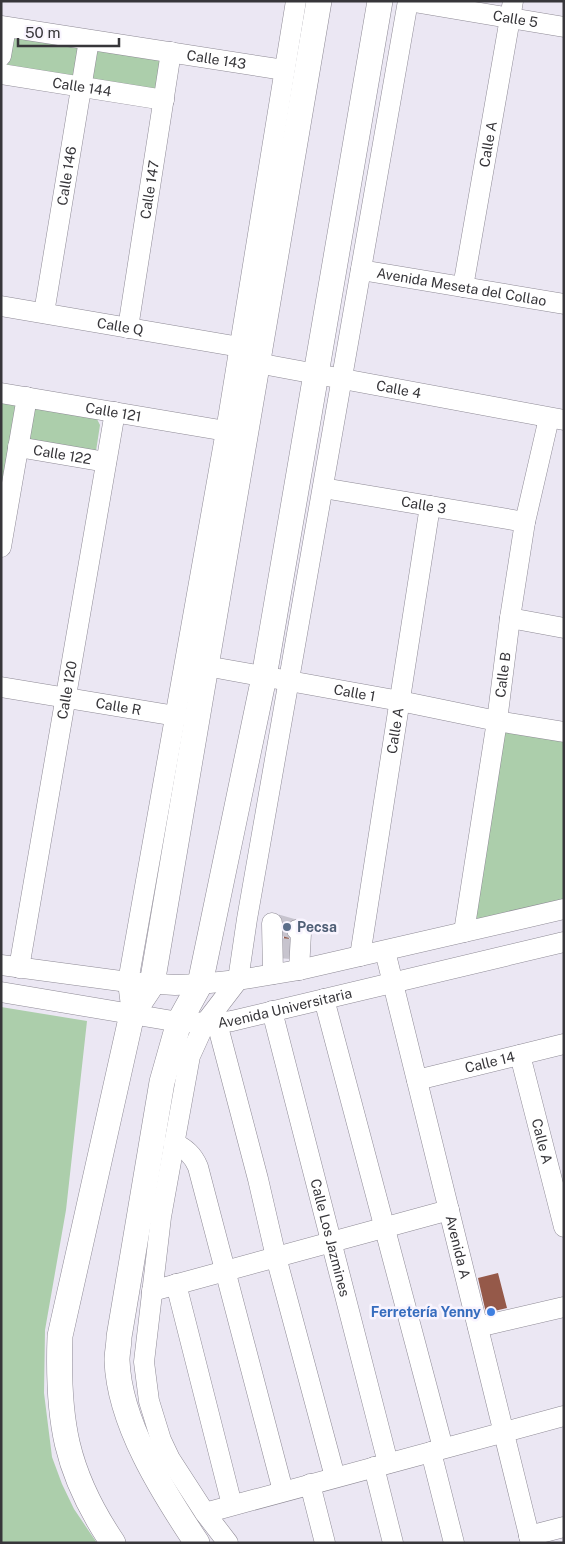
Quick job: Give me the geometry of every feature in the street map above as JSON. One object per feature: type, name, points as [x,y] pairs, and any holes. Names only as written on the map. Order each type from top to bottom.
[{"type":"main road","points":[[113,1543],[97,1519],[81,1488],[69,1455],[62,1420],[59,1376],[60,1336],[140,983],[206,666],[249,355],[319,1]]},
{"type":"main road","points":[[197,1543],[156,1480],[128,1415],[120,1384],[117,1360],[119,1337],[162,1082],[179,1022],[200,984],[264,677],[380,1]]},
{"type":"street","points":[[140,983],[176,716],[226,431],[249,355],[284,70],[296,1]]},
{"type":"street","points":[[228,1543],[205,1512],[167,1453],[154,1423],[144,1362],[152,1290],[161,1218],[190,1056],[238,980],[247,919],[408,1]]},
{"type":"street","name":"Calle 5","points":[[408,1],[511,10],[564,27]]},
{"type":"street","name":"Calle A","points":[[463,287],[511,10]]},
{"type":"street","points":[[1,56],[4,26]]},
{"type":"street","name":"Calle 143","points":[[4,26],[284,70]]},
{"type":"street","name":"Calle 146","points":[[44,313],[89,40]]},
{"type":"street","name":"Calle 147","points":[[128,328],[171,52]]},
{"type":"street","name":"Calle 144","points":[[1,74],[164,100]]},
{"type":"street","name":"Avenida Meseta del Collao","points":[[361,270],[564,304]]},
{"type":"street","name":"Calle Q","points":[[1,306],[128,328],[249,355]]},
{"type":"street","name":"Calle 4","points":[[249,355],[316,373],[556,419]]},
{"type":"street","name":"Calle 121","points":[[1,393],[226,431]]},
{"type":"street","points":[[1,547],[27,397]]},
{"type":"street","name":"Calle 120","points":[[10,966],[66,698],[115,412]]},
{"type":"street","name":"Calle B","points":[[464,932],[498,721],[510,618],[525,522],[556,419]]},
{"type":"street","name":"Calle 122","points":[[18,447],[106,462]]},
{"type":"street","name":"Calle 3","points":[[324,488],[525,522]]},
{"type":"street","name":"Calle A","points":[[360,956],[430,506]]},
{"type":"street","points":[[510,618],[564,628]]},
{"type":"street","name":"Calle 1","points":[[206,666],[564,732]]},
{"type":"street","name":"Calle R","points":[[1,687],[176,716]]},
{"type":"street","points":[[10,966],[140,983],[200,984],[299,970],[564,909]]},
{"type":"street","points":[[247,919],[274,923],[288,945],[299,970]]},
{"type":"street","name":"Avenida Universitaria","points":[[1,992],[179,1022],[211,1023],[232,1021],[564,942]]},
{"type":"street","points":[[243,948],[288,945]]},
{"type":"street","points":[[273,974],[288,945]]},
{"type":"street","name":"Avenida A","points":[[385,951],[530,1539]]},
{"type":"street","points":[[324,999],[384,1227],[437,1450],[454,1543]]},
{"type":"street","name":"Calle Los Jazmines","points":[[272,1011],[331,1242],[381,1465],[393,1543]]},
{"type":"street","points":[[211,1023],[258,1179],[276,1257],[335,1477]]},
{"type":"street","name":"Calle 14","points":[[417,1080],[564,1044]]},
{"type":"street","name":"Calle A","points":[[520,1054],[564,1227]]},
{"type":"street","points":[[174,1143],[184,1148],[194,1158],[226,1270],[283,1491]]},
{"type":"street","points":[[152,1290],[449,1210]]},
{"type":"street","points":[[176,1284],[232,1505]]},
{"type":"street","points":[[478,1327],[564,1307]]},
{"type":"street","points":[[205,1512],[564,1416]]},
{"type":"street","points":[[310,1484],[325,1543]]},
{"type":"street","points":[[530,1539],[564,1528]]},
{"type":"green space","points":[[11,31],[81,43],[74,80],[4,68]]},
{"type":"green space","points":[[94,48],[163,58],[158,92],[88,82]]},
{"type":"green space","points":[[1,401],[21,405],[1,498]]},
{"type":"green space","points":[[33,407],[97,419],[100,425],[96,451],[28,443]]},
{"type":"green space","points":[[502,730],[564,740],[564,902],[480,921],[476,919]]},
{"type":"green space","points":[[1,1007],[87,1021],[66,1210],[45,1330],[44,1393],[52,1457],[74,1509],[97,1543],[1,1543]]},
{"type":"building","points":[[284,922],[288,923],[285,929],[289,938],[288,952],[284,951]]},
{"type":"building","points":[[498,1273],[507,1308],[486,1313],[478,1278]]},
{"type":"tunnel","points":[[276,924],[297,930]]},
{"type":"tunnel","points":[[279,948],[291,949]]},
{"type":"place","name":"Pecsa","points":[[287,927]]},
{"type":"place","name":"Ferretería Yenny","points":[[491,1312]]}]
